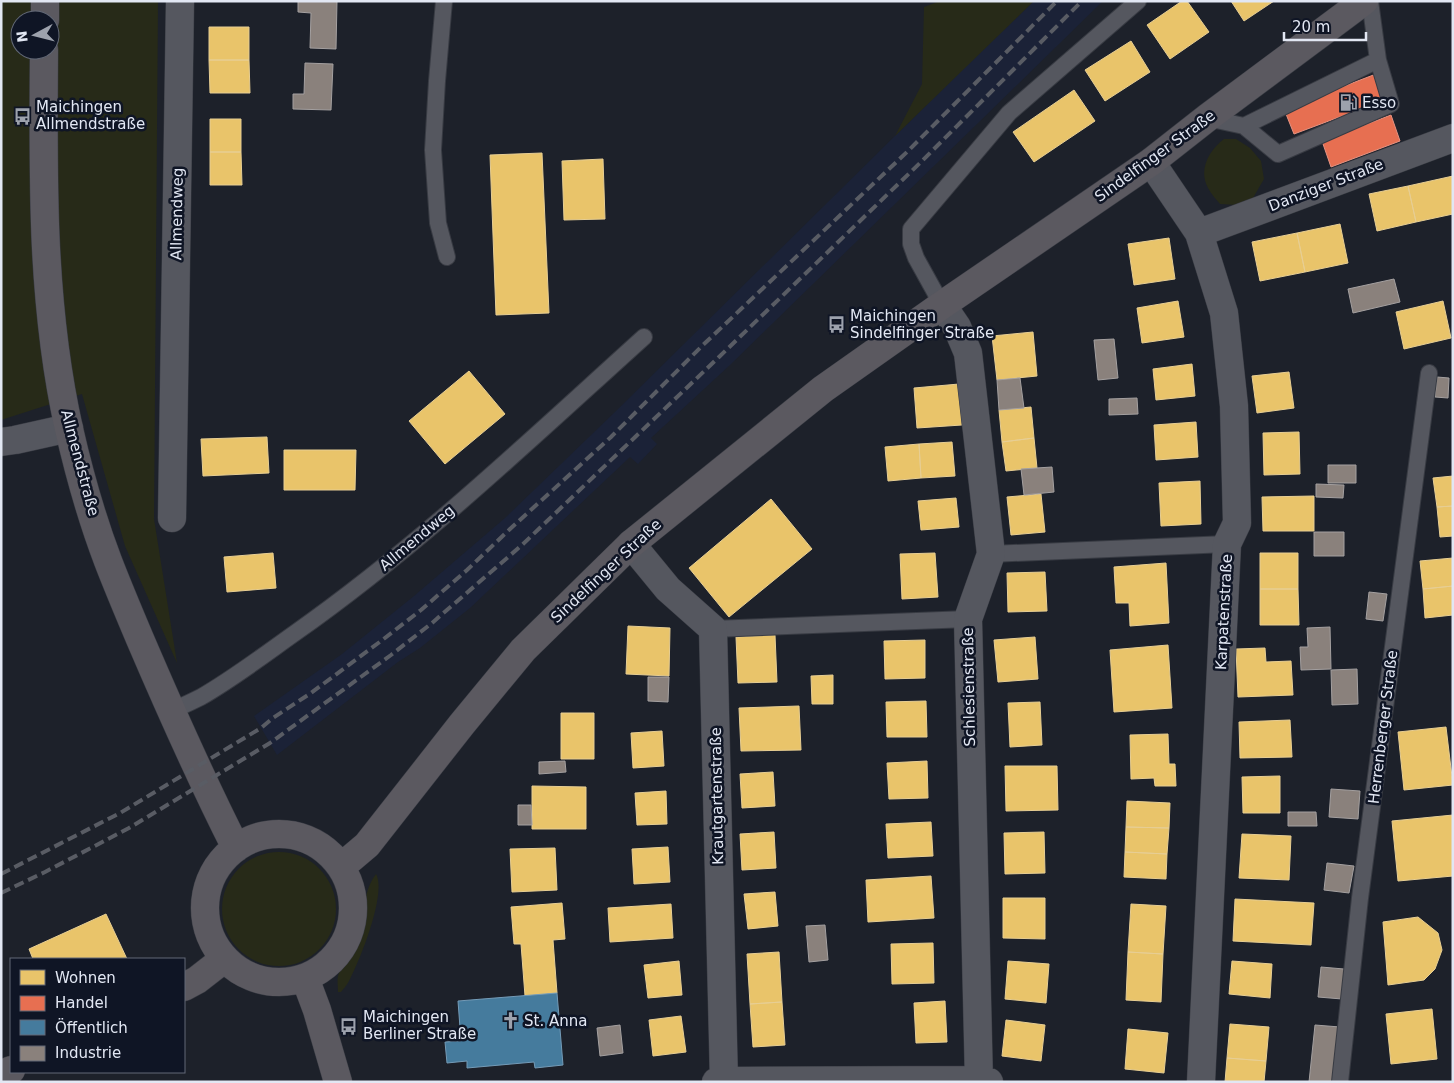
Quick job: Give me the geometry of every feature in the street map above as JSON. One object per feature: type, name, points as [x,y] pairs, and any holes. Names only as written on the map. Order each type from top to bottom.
[{"type":"main road","name":"Sindelfinger Straße","points":[[341,867],[367,845],[523,650],[631,544],[823,389],[942,305],[1152,162],[1207,118],[1364,1]]},
{"type":"main road","name":"Allmendstraße","points":[[44,60],[44,224],[48,294],[69,428],[108,562],[170,711],[236,848]]},
{"type":"main road","points":[[273,834],[293,835],[312,842],[328,852],[341,867],[350,888],[352,902],[353,910],[350,931],[340,951],[325,967],[305,978],[288,982],[271,982],[253,978],[238,970],[224,959],[212,941],[206,922],[205,900],[210,880],[221,862],[236,848],[254,838],[273,834]]},
{"type":"main road","points":[[185,986],[197,980],[224,959]]},
{"type":"main road","points":[[305,978],[317,1010],[338,1082]]},
{"type":"street","name":"Allmendweg","points":[[172,518],[180,1]]},
{"type":"street","name":"Danziger Straße","points":[[1199,233],[1453,138]]},
{"type":"street","name":"Karpatenstraße","points":[[1152,162],[1199,233],[1224,312],[1234,406],[1237,523],[1227,544],[1201,1082]]},
{"type":"street","name":"Schlesienstraße","points":[[942,305],[957,327],[968,353],[991,554],[968,619],[982,1081]]},
{"type":"street","points":[[1,442],[69,428]]},
{"type":"street","points":[[631,544],[668,589],[713,629]]},
{"type":"street","name":"Krautgartenstraße","points":[[713,629],[721,1081]]},
{"type":"street","points":[[721,1081],[982,1081]]},
{"type":"lane","points":[[444,1],[433,150],[438,223],[446,257]]},
{"type":"lane","points":[[942,305],[916,258],[911,244],[911,228],[1009,113],[1138,1]]},
{"type":"lane","points":[[1207,118],[1244,126],[1278,154],[1391,104],[1378,60],[1370,1]]},
{"type":"lane","points":[[1244,126],[1378,60]]},
{"type":"lane","name":"Allmendweg","points":[[170,711],[199,698],[246,667],[328,610],[393,559],[500,467],[644,337]]},
{"type":"lane","name":"Herrenberger Straße","points":[[1340,1082],[1360,898],[1429,373]]},
{"type":"lane","points":[[991,554],[1227,544]]},
{"type":"lane","points":[[713,629],[968,619]]},
{"type":"shaded area","points":[[1034,1],[1103,1],[730,365],[651,438],[657,444],[638,464],[630,457],[470,608],[420,648],[398,662],[277,755],[254,716],[342,654],[414,596],[505,518]]},
{"type":"green space","points":[[1,1],[158,1],[154,519],[177,663],[125,546],[82,394],[1,420]]},
{"type":"green space","points":[[940,1],[1034,1],[895,136],[922,84],[924,7]]},
{"type":"green space","points":[[1224,139],[1236,139],[1250,148],[1261,161],[1264,179],[1253,198],[1238,205],[1220,204],[1205,181],[1204,174],[1207,161],[1214,149]]},
{"type":"green space","points":[[279,852],[301,857],[319,869],[331,887],[336,909],[331,931],[319,949],[301,961],[279,966],[257,961],[239,949],[227,931],[222,909],[227,887],[239,869],[257,857]]},
{"type":"green space","points":[[376,874],[378,896],[371,926],[349,981],[341,992],[338,992],[338,976],[359,933],[369,886]]},
{"type":"building: Wohnen","points":[[1182,1],[1187,1],[1209,32],[1170,59],[1147,25]]},
{"type":"building: Wohnen","points":[[1231,1],[1274,1],[1244,21]]},
{"type":"building: Wohnen","points":[[209,27],[249,27],[249,60],[209,60]]},
{"type":"building: Wohnen","points":[[1131,41],[1150,72],[1105,101],[1085,70]]},
{"type":"building: Wohnen","points":[[209,60],[249,60],[250,93],[210,93]]},
{"type":"building: Wohnen","points":[[1074,90],[1095,121],[1034,162],[1013,132]]},
{"type":"building: Wohnen","points":[[210,119],[241,119],[241,152],[210,152]]},
{"type":"building: Wohnen","points":[[210,152],[241,152],[242,185],[210,185]]},
{"type":"building: Wohnen","points":[[542,153],[549,313],[496,315],[490,155]]},
{"type":"building: Wohnen","points":[[603,159],[605,219],[564,220],[562,161]]},
{"type":"building: Wohnen","points":[[1453,176],[1453,214],[1416,222],[1408,186]]},
{"type":"building: Wohnen","points":[[1408,186],[1416,222],[1377,231],[1369,194]]},
{"type":"building: Wohnen","points":[[1340,224],[1348,263],[1305,272],[1297,233]]},
{"type":"building: Wohnen","points":[[1297,233],[1305,272],[1260,281],[1252,242]]},
{"type":"building: Wohnen","points":[[1169,238],[1175,279],[1134,285],[1128,244]]},
{"type":"building: Wohnen","points":[[1178,301],[1184,337],[1142,343],[1137,308]]},
{"type":"building: Wohnen","points":[[1443,301],[1451,338],[1404,349],[1396,312]]},
{"type":"building: Wohnen","points":[[1033,332],[1037,376],[997,380],[992,336]]},
{"type":"building: Wohnen","points":[[1192,364],[1195,396],[1156,400],[1153,369]]},
{"type":"building: Wohnen","points":[[469,371],[505,414],[445,464],[409,421]]},
{"type":"building: Wohnen","points":[[1289,372],[1294,408],[1257,413],[1252,376]]},
{"type":"building: Wohnen","points":[[959,384],[962,425],[917,428],[914,388]]},
{"type":"building: Wohnen","points":[[1031,407],[1034,438],[1002,442],[999,410]]},
{"type":"building: Wohnen","points":[[1196,422],[1198,457],[1156,460],[1154,425]]},
{"type":"building: Wohnen","points":[[1299,432],[1300,474],[1264,475],[1263,433]]},
{"type":"building: Wohnen","points":[[267,437],[269,473],[203,476],[201,439]]},
{"type":"building: Wohnen","points":[[1034,438],[1037,468],[1006,471],[1002,442]]},
{"type":"building: Wohnen","points":[[952,442],[955,476],[921,478],[919,444]]},
{"type":"building: Wohnen","points":[[919,444],[921,478],[888,481],[885,447]]},
{"type":"building: Wohnen","points":[[284,450],[356,450],[355,490],[284,490]]},
{"type":"building: Wohnen","points":[[1453,476],[1453,506],[1437,507],[1433,478]]},
{"type":"building: Wohnen","points":[[1200,481],[1201,524],[1161,526],[1159,483]]},
{"type":"building: Wohnen","points":[[1041,494],[1045,532],[1011,535],[1007,497]]},
{"type":"building: Wohnen","points":[[1314,496],[1314,531],[1263,531],[1262,497]]},
{"type":"building: Wohnen","points":[[956,498],[959,527],[921,530],[918,501]]},
{"type":"building: Wohnen","points":[[771,499],[812,549],[729,617],[689,568]]},
{"type":"building: Wohnen","points":[[1453,506],[1453,536],[1440,537],[1437,507]]},
{"type":"building: Wohnen","points":[[273,553],[276,588],[227,592],[224,557]]},
{"type":"building: Wohnen","points":[[935,553],[938,597],[902,599],[900,554]]},
{"type":"building: Wohnen","points":[[1260,553],[1298,553],[1298,589],[1260,589]]},
{"type":"building: Wohnen","points":[[1453,558],[1453,586],[1423,589],[1420,561]]},
{"type":"building: Wohnen","points":[[1166,563],[1169,623],[1130,626],[1129,603],[1116,603],[1114,567]]},
{"type":"building: Wohnen","points":[[1045,572],[1047,611],[1008,612],[1007,573]]},
{"type":"building: Wohnen","points":[[1453,586],[1453,615],[1425,618],[1423,589]]},
{"type":"building: Wohnen","points":[[1260,589],[1298,589],[1299,625],[1260,625]]},
{"type":"building: Wohnen","points":[[628,626],[670,628],[669,676],[626,674]]},
{"type":"building: Wohnen","points":[[775,635],[777,682],[738,683],[736,637]]},
{"type":"building: Wohnen","points":[[1035,637],[1038,679],[998,682],[994,640]]},
{"type":"building: Wohnen","points":[[925,640],[925,678],[885,679],[884,641]]},
{"type":"building: Wohnen","points":[[1168,645],[1172,708],[1114,712],[1110,650]]},
{"type":"building: Wohnen","points":[[1265,648],[1266,662],[1291,661],[1293,695],[1238,697],[1236,649]]},
{"type":"building: Wohnen","points":[[833,675],[833,704],[812,704],[811,676]]},
{"type":"building: Wohnen","points":[[926,701],[927,737],[887,737],[886,702]]},
{"type":"building: Wohnen","points":[[1040,702],[1042,745],[1010,747],[1008,703]]},
{"type":"building: Wohnen","points":[[799,706],[801,750],[741,751],[739,708]]},
{"type":"building: Wohnen","points":[[561,713],[594,713],[594,759],[561,759]]},
{"type":"building: Wohnen","points":[[1290,720],[1292,757],[1240,758],[1239,722]]},
{"type":"building: Wohnen","points":[[1446,727],[1453,785],[1404,790],[1398,732]]},
{"type":"building: Wohnen","points":[[662,731],[664,766],[633,768],[631,733]]},
{"type":"building: Wohnen","points":[[1168,734],[1169,764],[1175,764],[1176,786],[1155,786],[1154,778],[1131,779],[1130,735]]},
{"type":"building: Wohnen","points":[[927,761],[928,798],[889,799],[887,763]]},
{"type":"building: Wohnen","points":[[1005,766],[1057,766],[1058,810],[1006,811]]},
{"type":"building: Wohnen","points":[[773,772],[775,806],[742,808],[740,774]]},
{"type":"building: Wohnen","points":[[1280,776],[1280,813],[1243,813],[1242,777]]},
{"type":"building: Wohnen","points":[[532,786],[586,787],[586,829],[532,829]]},
{"type":"building: Wohnen","points":[[666,791],[667,824],[637,825],[635,793]]},
{"type":"building: Wohnen","points":[[1127,801],[1170,803],[1169,828],[1126,827]]},
{"type":"building: Wohnen","points":[[1453,815],[1453,876],[1398,881],[1392,821]]},
{"type":"building: Wohnen","points":[[931,822],[933,856],[888,858],[886,824]]},
{"type":"building: Wohnen","points":[[1126,827],[1169,828],[1167,854],[1125,852]]},
{"type":"building: Wohnen","points":[[774,832],[776,868],[742,870],[740,834]]},
{"type":"building: Wohnen","points":[[1044,832],[1045,873],[1005,874],[1004,833]]},
{"type":"building: Wohnen","points":[[1242,834],[1291,836],[1289,880],[1239,878]]},
{"type":"building: Wohnen","points":[[668,847],[670,882],[634,884],[632,849]]},
{"type":"building: Wohnen","points":[[555,848],[557,890],[512,892],[510,849]]},
{"type":"building: Wohnen","points":[[1125,852],[1167,854],[1166,879],[1124,877]]},
{"type":"building: Wohnen","points":[[931,876],[934,918],[868,922],[866,880]]},
{"type":"building: Wohnen","points":[[775,892],[778,926],[748,929],[744,894]]},
{"type":"building: Wohnen","points":[[1003,898],[1045,898],[1045,939],[1003,938]]},
{"type":"building: Wohnen","points":[[1235,899],[1314,903],[1311,945],[1233,941]]},
{"type":"building: Wohnen","points":[[562,903],[565,939],[553,940],[557,993],[525,996],[521,944],[514,944],[511,907]]},
{"type":"building: Wohnen","points":[[671,904],[673,938],[610,942],[608,908]]},
{"type":"building: Wohnen","points":[[1131,904],[1166,906],[1163,954],[1128,952]]},
{"type":"building: Wohnen","points":[[106,914],[127,958],[33,958],[29,949]]},
{"type":"building: Wohnen","points":[[1418,917],[1438,933],[1442,950],[1435,969],[1424,980],[1388,985],[1383,922]]},
{"type":"building: Wohnen","points":[[933,943],[934,983],[892,984],[891,944]]},
{"type":"building: Wohnen","points":[[779,952],[782,1002],[750,1004],[747,954]]},
{"type":"building: Wohnen","points":[[1128,952],[1163,954],[1161,1002],[1126,1000]]},
{"type":"building: Wohnen","points":[[679,961],[682,995],[648,998],[644,965]]},
{"type":"building: Wohnen","points":[[1008,961],[1049,964],[1046,1003],[1005,999]]},
{"type":"building: Wohnen","points":[[1232,961],[1272,964],[1270,998],[1229,994]]},
{"type":"building: Wohnen","points":[[945,1001],[947,1042],[916,1043],[914,1003]]},
{"type":"building: Wohnen","points":[[782,1002],[785,1045],[753,1047],[750,1004]]},
{"type":"building: Wohnen","points":[[1432,1009],[1437,1059],[1391,1064],[1386,1014]]},
{"type":"building: Wohnen","points":[[681,1016],[686,1052],[653,1056],[649,1020]]},
{"type":"building: Wohnen","points":[[1006,1020],[1045,1025],[1041,1061],[1002,1056]]},
{"type":"building: Wohnen","points":[[1230,1024],[1269,1027],[1266,1061],[1227,1058]]},
{"type":"building: Wohnen","points":[[1128,1029],[1168,1033],[1164,1073],[1125,1069]]},
{"type":"building: Wohnen","points":[[1227,1058],[1266,1061],[1264,1082],[1225,1082]]},
{"type":"building: Handel","points":[[1376,74],[1385,100],[1294,134],[1284,109]]},
{"type":"building: Handel","points":[[1391,115],[1400,141],[1331,167],[1322,141]]},
{"type":"building: Öffentlich","name":"St. Anna","points":[[557,993],[563,1065],[535,1068],[534,1062],[467,1068],[467,1061],[447,1063],[445,1042],[461,1041],[458,1001]]},
{"type":"building: Industrie","points":[[298,1],[337,1],[336,49],[310,48],[311,13],[298,12]]},
{"type":"building: Industrie","points":[[305,63],[333,64],[331,110],[293,109],[293,94],[304,94]]},
{"type":"building: Industrie","points":[[1394,279],[1400,302],[1353,313],[1348,289]]},
{"type":"building: Industrie","points":[[1114,339],[1118,378],[1098,380],[1094,340]]},
{"type":"building: Industrie","points":[[1437,377],[1449,378],[1448,398],[1435,397]]},
{"type":"building: Industrie","points":[[1020,378],[1024,408],[999,410],[997,380]]},
{"type":"building: Industrie","points":[[1137,398],[1138,414],[1109,415],[1109,399]]},
{"type":"building: Industrie","points":[[1328,465],[1356,465],[1356,483],[1328,483]]},
{"type":"building: Industrie","points":[[1052,467],[1054,492],[1024,495],[1021,469]]},
{"type":"building: Industrie","points":[[1316,484],[1344,485],[1343,498],[1316,497]]},
{"type":"building: Industrie","points":[[1314,532],[1344,532],[1344,556],[1314,556]]},
{"type":"building: Industrie","points":[[1369,592],[1387,594],[1383,621],[1366,619]]},
{"type":"building: Industrie","points":[[1330,627],[1331,669],[1301,670],[1300,647],[1308,647],[1307,628]]},
{"type":"building: Industrie","points":[[1357,669],[1358,704],[1332,705],[1331,670]]},
{"type":"building: Industrie","points":[[648,677],[669,677],[668,702],[648,701]]},
{"type":"building: Industrie","points":[[565,761],[566,772],[539,774],[539,762]]},
{"type":"building: Industrie","points":[[1331,789],[1360,791],[1358,819],[1329,817]]},
{"type":"building: Industrie","points":[[518,805],[531,805],[532,825],[518,825]]},
{"type":"building: Industrie","points":[[1288,812],[1316,812],[1317,826],[1288,826]]},
{"type":"building: Industrie","points":[[1327,863],[1354,866],[1349,893],[1324,890]]},
{"type":"building: Industrie","points":[[825,925],[828,960],[809,962],[806,926]]},
{"type":"building: Industrie","points":[[1321,967],[1344,969],[1342,999],[1318,997]]},
{"type":"building: Industrie","points":[[620,1025],[623,1053],[600,1056],[597,1028]]},
{"type":"building: Industrie","points":[[1315,1025],[1340,1027],[1335,1082],[1309,1082]]},
{"type":"railway","points":[[1,874],[120,813],[261,728],[311,693],[421,610],[611,437],[703,345],[908,151],[1057,1]]},
{"type":"railway","points":[[1,893],[129,828],[270,743],[432,623],[522,545],[719,357],[921,162],[1082,1]]},
{"type":"place","name":"Esso","points":[[1348,103]]},
{"type":"place","name":"Maichingen Allmendstraße","points":[[22,116]]},
{"type":"place","name":"Maichingen Sindelfinger Straße","points":[[836,325]]},
{"type":"place","name":"St. Anna","points":[[510,1021]]},
{"type":"place","name":"Maichingen Berliner Straße","points":[[349,1026]]}]
